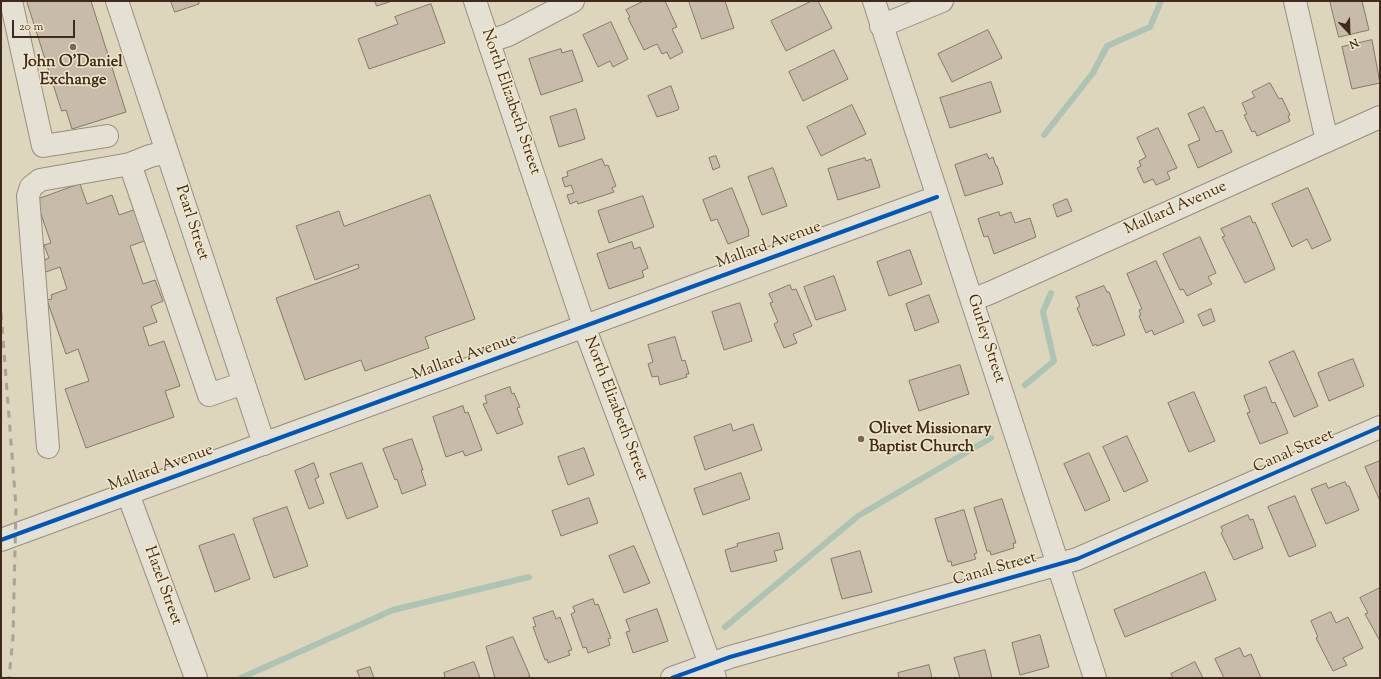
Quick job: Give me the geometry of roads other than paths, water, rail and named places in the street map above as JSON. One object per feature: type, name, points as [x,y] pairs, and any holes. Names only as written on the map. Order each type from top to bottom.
[{"type":"street","points":[[11,1],[43,146],[107,136]]},
{"type":"street","name":"Pearl Street","points":[[117,1],[264,444]]},
{"type":"street","name":"North Elizabeth Street","points":[[475,1],[490,41],[584,326],[712,671]]},
{"type":"street","points":[[490,41],[508,35],[573,1]]},
{"type":"street","name":"Gurley Street","points":[[874,1],[937,198],[1059,564],[1095,678]]},
{"type":"street","points":[[881,26],[942,1]]},
{"type":"street","points":[[1295,1],[1327,141]]},
{"type":"street","name":"Mallard Avenue","points":[[972,300],[1380,117]]},
{"type":"street","points":[[48,447],[28,196],[31,187],[40,180],[130,164],[150,156],[167,152]]},
{"type":"street","points":[[130,164],[209,395],[244,383]]},
{"type":"street","name":"Mallard Avenue","points":[[1,540],[937,198]]},
{"type":"street","name":"Canal Street","points":[[672,678],[712,671],[814,633],[1059,564],[1114,544],[1380,427]]},
{"type":"street","name":"Hazel Street","points":[[128,494],[196,678]]},
{"type":"waterway","points":[[1044,135],[1093,73],[1107,46],[1150,27],[1161,1]]},
{"type":"waterway","points":[[1025,385],[1054,361],[1043,312],[1051,293]]},
{"type":"waterway","points":[[725,627],[858,516],[991,438]]},
{"type":"waterway","points":[[241,678],[393,610],[529,577]]},
{"type":"railway","points":[[1,313],[16,507],[13,637],[9,678]]},
{"type":"place","name":"John O'Daniel Exchange","points":[[73,47]]},
{"type":"place","name":"Olivet Missionary Baptist Church","points":[[861,439]]}]
